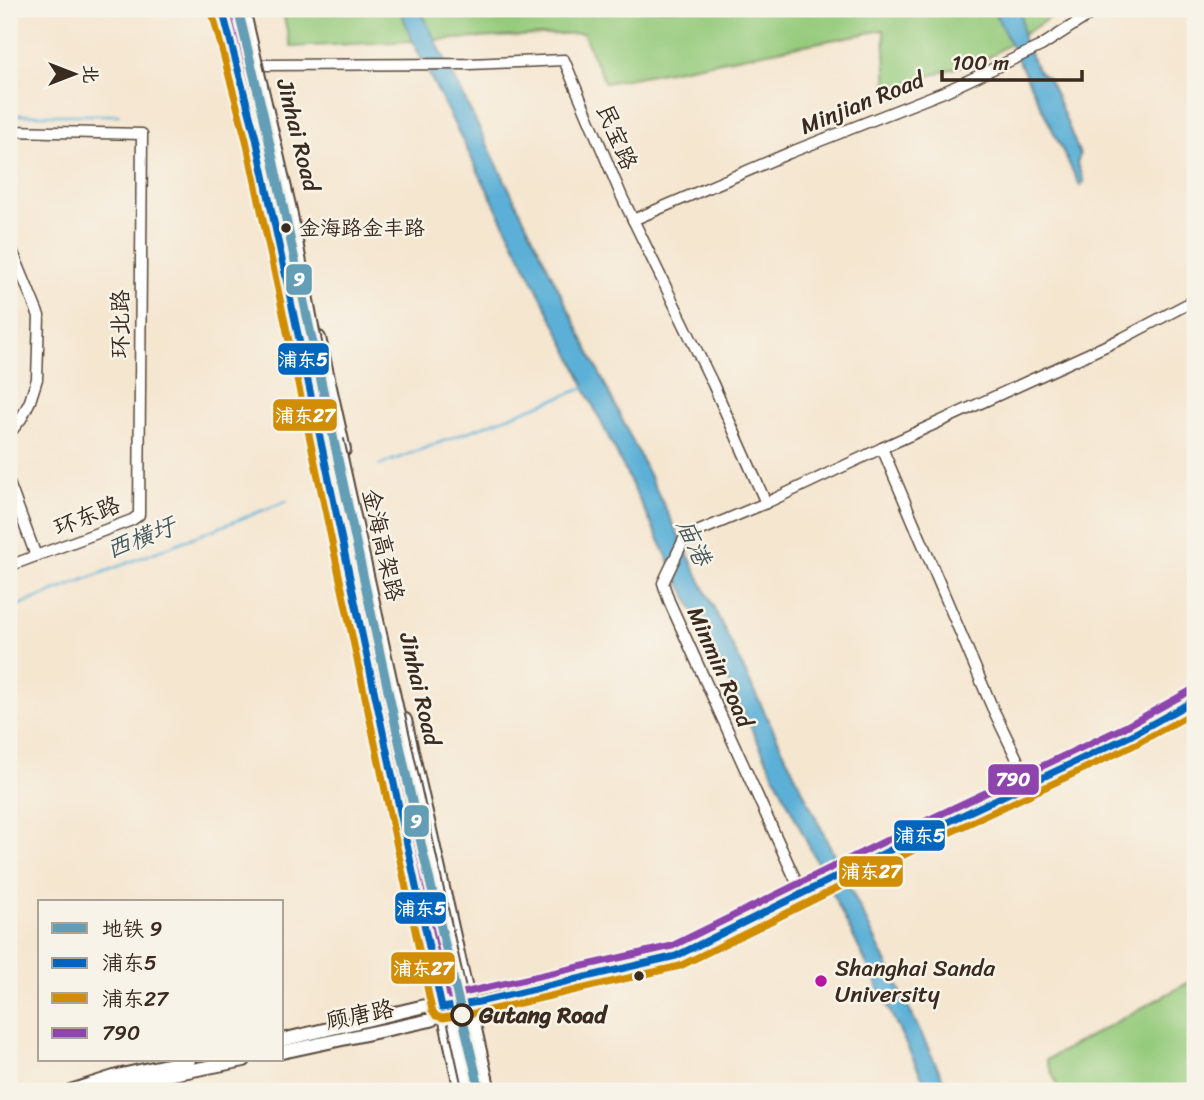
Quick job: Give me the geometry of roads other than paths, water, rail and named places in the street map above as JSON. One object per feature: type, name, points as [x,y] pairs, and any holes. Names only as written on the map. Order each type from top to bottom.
[{"type":"highway","name":"金海高架路","points":[[229,9],[471,1091]]},
{"type":"highway","name":"金海高架路","points":[[242,9],[289,210],[318,364],[480,1091]]},
{"type":"main road","name":"Jinhai Road","points":[[222,9],[256,138],[461,1091]]},
{"type":"main road","name":"Jinhai Road","points":[[249,9],[259,65],[298,226],[321,351],[489,1091]]},
{"type":"main road","points":[[284,1040],[429,1005],[442,1008],[470,1004]]},
{"type":"main road","name":"顾唐路","points":[[284,1052],[431,1020],[442,1008]]},
{"type":"main road","points":[[104,1091],[183,1062]]},
{"type":"main road","points":[[69,1091],[155,1072],[228,1062]]},
{"type":"street","name":"Minjian Road","points":[[633,220],[789,153],[946,91],[1041,46],[1098,9]]},
{"type":"street","name":"民宝路","points":[[259,65],[454,64],[564,60],[633,220],[712,382],[766,503]]},
{"type":"street","name":"环北路","points":[[9,131],[142,134],[139,514]]},
{"type":"street","points":[[9,243],[39,316],[37,379],[25,410],[9,433]]},
{"type":"street","name":"Minmin Road","points":[[802,894],[663,583],[685,537],[766,503],[1123,338],[1195,300]]},
{"type":"street","points":[[882,448],[992,707],[1029,784]]},
{"type":"street","points":[[9,483],[36,556]]},
{"type":"street","name":"环东路","points":[[9,566],[132,520],[139,514]]},
{"type":"street","points":[[470,1004],[676,956],[1130,736],[1195,701]]},
{"type":"street","points":[[155,1072],[160,1091]]},
{"type":"water","points":[[400,9],[420,9],[949,1091],[929,1091],[574,362],[414,44]]},
{"type":"water","points":[[993,9],[1021,9],[1023,40],[1039,72],[1048,79],[1056,95],[1080,155],[1077,163],[1084,182],[1080,186]]},
{"type":"waterway","points":[[9,115],[119,115]]},
{"type":"waterway","points":[[380,465],[587,387]]},
{"type":"waterway","name":"西横圩","points":[[9,609],[287,501]]},
{"type":"metro line","name":"9","points":[[238,9],[263,113],[423,852],[480,1091]]},
{"type":"place","name":"金海路金丰路","points":[[286,228]]},
{"type":"place","name":"Shanghai Sanda University","points":[[821,981]]},
{"type":"place","name":"Gutang Road","points":[[462,1015]]},
{"type":"water label","name":"庙港","points":[[694,542]]}]
